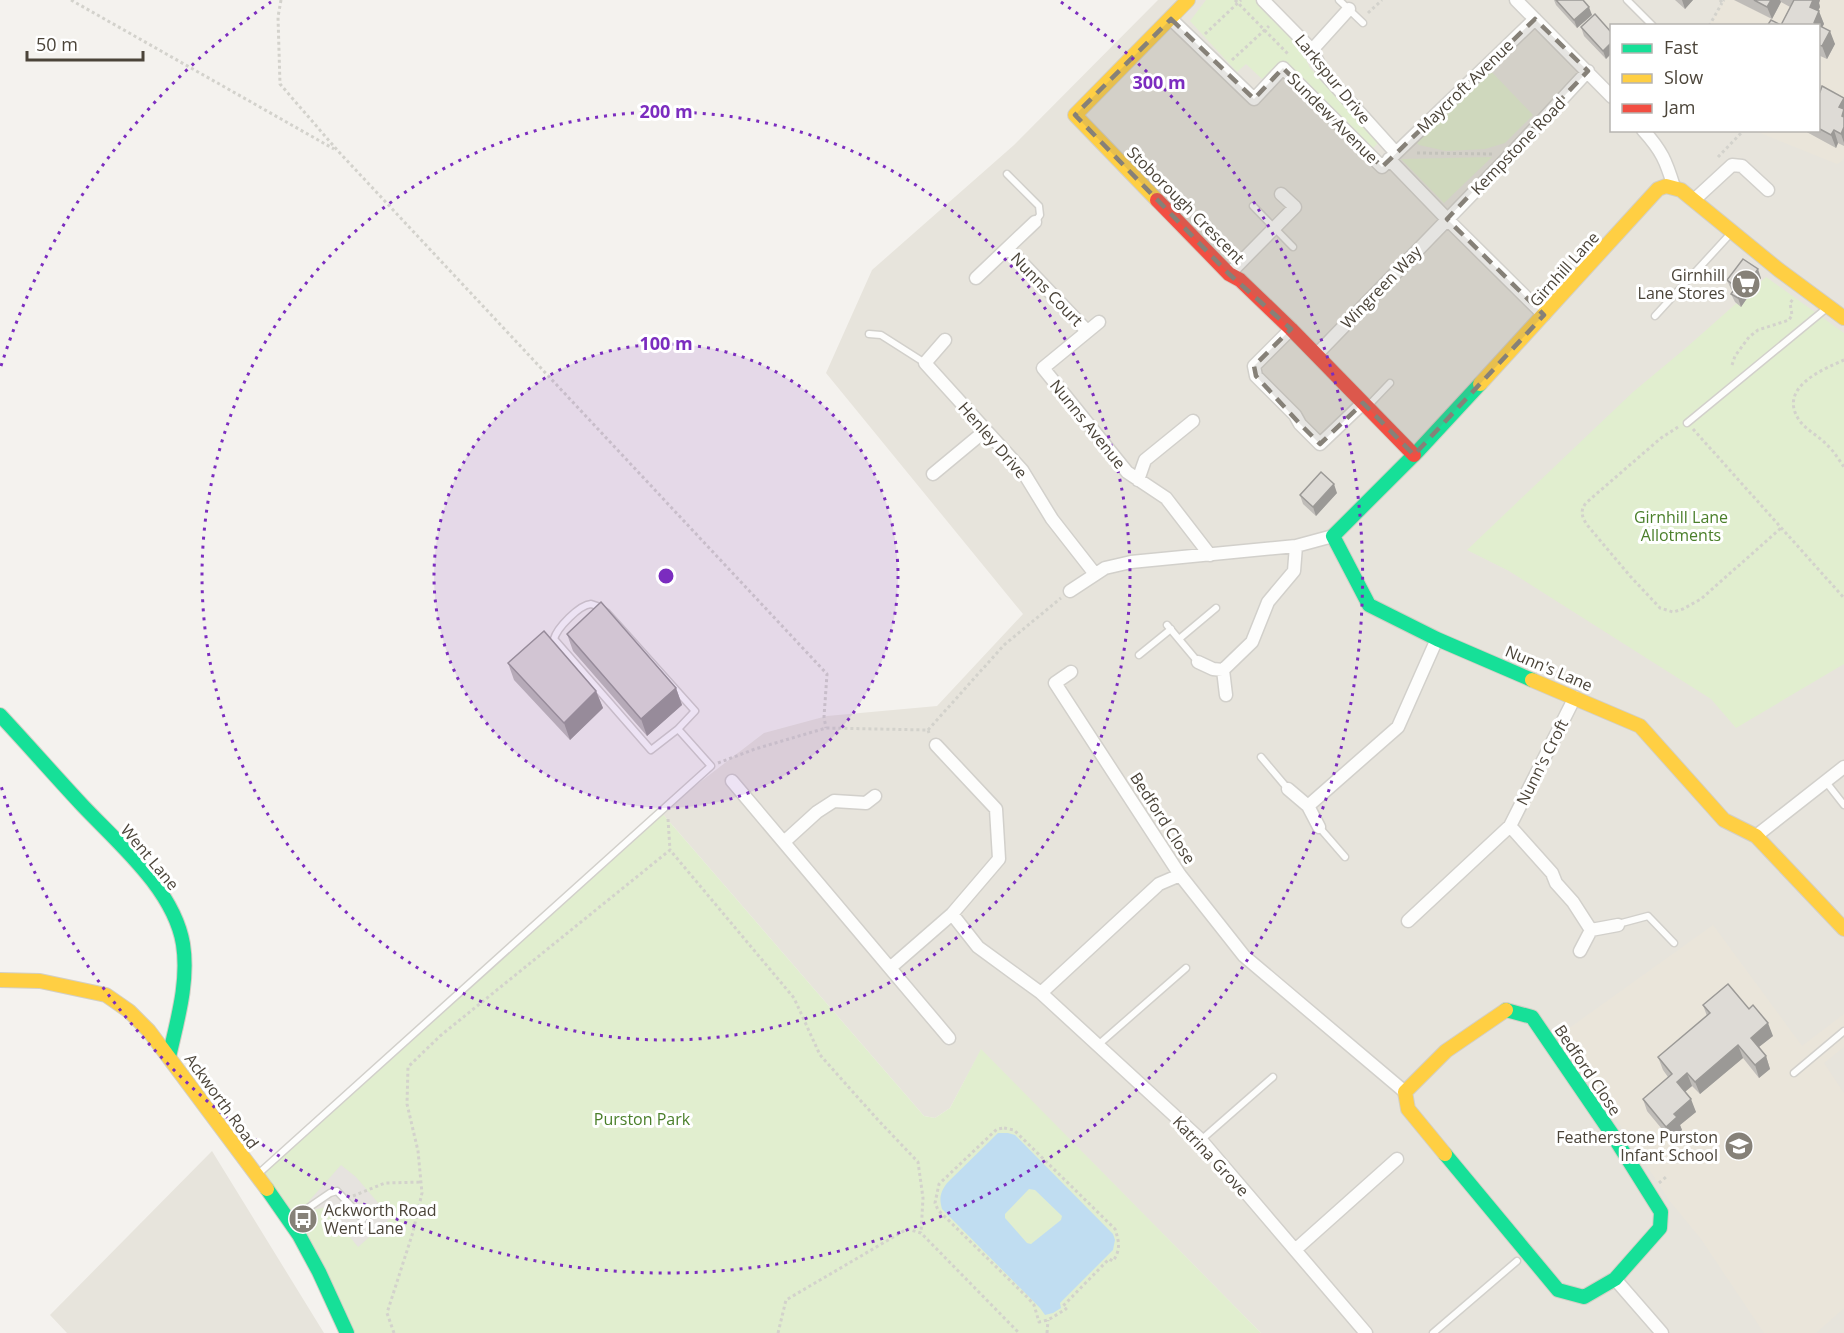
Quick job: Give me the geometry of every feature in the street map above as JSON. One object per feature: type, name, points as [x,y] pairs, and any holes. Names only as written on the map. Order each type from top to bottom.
[{"type":"street","name":"Stoborough Crescent","points":[[1188,0],[1075,115],[1228,274],[1240,280],[1291,329],[1414,455]]},
{"type":"street","name":"Larkspur Drive","points":[[1263,0],[1312,50],[1323,72],[1393,156]]},
{"type":"street","points":[[1516,0],[1610,95]]},
{"type":"street","points":[[1312,50],[1349,9]]},
{"type":"street","name":"Sundew Avenue","points":[[1171,19],[1254,99],[1283,68],[1382,167],[1393,156],[1447,219],[1544,315]]},
{"type":"street","name":"Maycroft Avenue","points":[[1393,156],[1535,19]]},
{"type":"street","name":"Kempstone Road","points":[[1447,219],[1588,71]]},
{"type":"street","points":[[1645,132],[1659,148],[1674,187],[1694,200],[1844,318]]},
{"type":"street","points":[[1694,200],[1731,165],[1742,166],[1768,190]]},
{"type":"street","name":"Girnhill Lane","points":[[1333,536],[1414,455],[1658,189],[1666,186],[1674,187]]},
{"type":"street","points":[[1228,274],[1295,207],[1281,194]]},
{"type":"street","name":"Wingreen Way","points":[[1316,355],[1447,219]]},
{"type":"street","name":"Nunns Court","points":[[976,278],[1035,222]]},
{"type":"street","name":"Nunns Court","points":[[1008,248],[1087,331]]},
{"type":"street","name":"Nunns Court","points":[[1043,368],[1099,322]]},
{"type":"street","points":[[1291,329],[1254,366],[1256,376],[1295,415],[1300,424],[1320,444],[1365,405]]},
{"type":"street","points":[[925,363],[945,340]]},
{"type":"street","name":"Henley Drive","points":[[925,363],[1022,470],[1052,519],[1095,574]]},
{"type":"street","name":"Nunns Avenue","points":[[1043,368],[1127,472],[1166,498],[1210,555]]},
{"type":"street","points":[[1138,480],[1145,460],[1193,421]]},
{"type":"street","points":[[933,474],[986,430]]},
{"type":"street","points":[[1070,591],[1105,568],[1131,562],[1296,546],[1333,536]]},
{"type":"street","name":"Nunn's Lane","points":[[1333,536],[1369,605],[1437,639],[1640,726],[1724,820],[1756,836],[1844,929]]},
{"type":"street","points":[[1198,662],[1213,669],[1223,670],[1252,642],[1268,602],[1294,571],[1296,546]]},
{"type":"street","points":[[1308,806],[1398,727],[1437,639]]},
{"type":"street","points":[[1223,670],[1226,695]]},
{"type":"street","name":"Bedford Close","points":[[1071,672],[1056,684],[1180,875],[1244,956],[1405,1092],[1408,1109],[1558,1290],[1584,1297],[1615,1279],[1660,1228],[1661,1212],[1614,1137],[1532,1017],[1506,1010],[1446,1051],[1405,1092]]},
{"type":"street","name":"Nunn's Croft","points":[[1408,921],[1510,826],[1575,697]]},
{"type":"street","name":"Went Lane","points":[[0,715],[127,852],[154,883],[174,914],[183,943],[184,959],[178,1018],[169,1057]]},
{"type":"street","points":[[890,968],[952,914],[999,859],[996,809],[936,745]]},
{"type":"street","points":[[1756,836],[1844,767]]},
{"type":"street","points":[[732,781],[949,1038]]},
{"type":"street","points":[[1288,789],[1308,806],[1319,827]]},
{"type":"street","points":[[784,842],[817,812],[834,801],[866,803],[875,796]]},
{"type":"street","points":[[1510,826],[1552,873],[1556,883],[1573,902],[1592,930]]},
{"type":"street","points":[[1041,993],[1159,884],[1180,875]]},
{"type":"street","name":"Katrina Grove","points":[[952,914],[978,947],[1041,993],[1201,1140],[1366,1333]]},
{"type":"street","points":[[1580,951],[1592,930],[1618,925]]},
{"type":"street","name":"Ackworth Road","points":[[0,980],[40,981],[106,995],[129,1011],[149,1031],[289,1221],[319,1272],[347,1333]]},
{"type":"street","points":[[1295,1250],[1397,1159]]},
{"type":"street","points":[[1615,1279],[1662,1333]]},
{"type":"lane","points":[[1339,0],[1363,23]]},
{"type":"lane","points":[[1627,0],[1651,24]]},
{"type":"lane","points":[[1007,174],[1039,206],[1040,215],[1035,222]]},
{"type":"lane","points":[[1253,206],[1293,247]]},
{"type":"lane","points":[[1655,316],[1733,232]]},
{"type":"lane","points":[[1688,423],[1828,307]]},
{"type":"lane","points":[[869,334],[881,335],[925,363]]},
{"type":"lane","points":[[1365,405],[1390,383]]},
{"type":"lane","points":[[586,605],[597,606],[607,613],[695,711],[678,729],[651,750],[554,639],[558,629],[586,605]]},
{"type":"lane","points":[[1179,639],[1216,608]]},
{"type":"lane","points":[[1139,655],[1169,627],[1198,662]]},
{"type":"lane","points":[[256,1175],[711,766],[678,729]]},
{"type":"lane","points":[[1261,757],[1288,789]]},
{"type":"lane","points":[[1825,782],[1844,805]]},
{"type":"lane","points":[[1319,827],[1345,857]]},
{"type":"lane","points":[[1618,925],[1648,916],[1674,943]]},
{"type":"lane","points":[[1098,1045],[1186,968]]},
{"type":"lane","points":[[1794,1072],[1844,1030]]},
{"type":"lane","points":[[1201,1140],[1273,1077]]},
{"type":"lane","points":[[289,1221],[330,1193],[337,1191],[363,1219]]},
{"type":"lane","points":[[1433,1333],[1517,1261]]},
{"type":"path","points":[[71,0],[338,151]]},
{"type":"path","points":[[281,0],[278,17],[280,84],[338,151],[827,674],[824,717],[826,728]]},
{"type":"path","points":[[1362,7],[1368,14],[1382,0]]},
{"type":"path","points":[[1203,35],[1238,1],[1292,59],[1283,68]]},
{"type":"path","points":[[1710,24],[1722,1]]},
{"type":"path","points":[[1229,63],[1275,20]]},
{"type":"path","points":[[1393,156],[1511,154]]},
{"type":"path","points":[[1732,365],[1749,337],[1758,330],[1789,320],[1792,315],[1790,303],[1803,288]]},
{"type":"path","points":[[1844,360],[1809,376],[1797,390],[1793,407],[1800,421],[1826,443],[1844,467]]},
{"type":"path","points":[[1781,528],[1701,599],[1678,611],[1668,611],[1660,608],[1630,576],[1584,519],[1582,509],[1587,502],[1661,438],[1676,427],[1688,423],[1844,598]]},
{"type":"path","points":[[711,766],[755,749],[826,728],[928,730],[1004,645],[1070,591]]},
{"type":"path","points":[[928,730],[936,745]]},
{"type":"path","points":[[668,805],[670,850],[794,998],[820,1054],[918,1162],[923,1198],[921,1233]]},
{"type":"path","points":[[394,1333],[387,1313],[413,1232],[422,1193],[418,1151],[406,1104],[408,1067],[441,1036],[670,850]]},
{"type":"path","points":[[997,1129],[1014,1130],[1115,1229],[1117,1236],[1119,1248],[1113,1261],[1109,1259],[1063,1306],[1066,1309],[1048,1320],[1040,1322],[1034,1305],[1029,1299],[938,1210],[935,1203],[939,1184],[997,1129]]},
{"type":"path","points":[[345,1199],[385,1183],[421,1182]]},
{"type":"path","points":[[778,1333],[786,1300],[907,1229],[921,1233],[1019,1333]]},
{"type":"path","points":[[1047,1333],[1048,1320]]},
{"type":"highlighted area","points":[[1171,19],[1254,99],[1283,68],[1382,167],[1535,19],[1588,71],[1447,219],[1544,315],[1414,455],[1363,403],[1320,444],[1256,376],[1254,366],[1291,329],[1229,274],[1075,115]]},
{"type":"shaded area","points":[[1158,0],[1844,0],[1844,1333],[1261,1333],[981,1050],[950,1108],[935,1118],[924,1116],[661,812],[764,733],[827,716],[937,706],[1023,614],[826,373],[872,270],[1014,145]]},
{"type":"shaded area","points":[[1724,0],[1844,0],[1844,157],[1842,161],[1837,164],[1757,132],[1820,132],[1820,24],[1710,24]]},
{"type":"shaded area","name":"Featherstone Purston Infant School","points":[[1713,925],[1802,1046],[1844,1014],[1844,1047],[1824,1063],[1844,1093],[1844,1308],[1816,1333],[1764,1333],[1701,1239],[1669,1200],[1561,1034]]},
{"type":"shaded area","points":[[212,1151],[324,1333],[67,1333],[50,1315]]},
{"type":"shaded area","points":[[341,1165],[356,1177],[391,1218],[358,1247],[326,1207],[313,1210],[309,1201]]},
{"type":"green space","points":[[1206,0],[1255,0],[1297,41],[1310,68],[1380,141],[1371,150],[1282,61],[1262,79],[1246,64],[1237,72],[1190,21]]},
{"type":"green space","points":[[1486,66],[1533,115],[1505,143],[1485,149],[1446,151],[1419,145],[1411,138]]},
{"type":"green space","points":[[1492,157],[1444,203],[1401,159]]},
{"type":"green space","name":"Girnhill Lane Allotments","points":[[1766,277],[1844,333],[1844,664],[1736,728],[1711,699],[1509,571],[1467,550],[1633,392]]},
{"type":"green space","name":"Purston Park","points":[[661,812],[924,1116],[935,1118],[950,1108],[981,1049],[1261,1333],[347,1333],[256,1175]]},
{"type":"water","points":[[998,1133],[1015,1135],[1113,1234],[1115,1240],[1113,1250],[1060,1303],[1061,1308],[1045,1315],[942,1209],[941,1196],[947,1183]],"holes":[[[1029,1189],[1035,1190],[1062,1216],[1061,1220],[1031,1244],[1027,1243],[1005,1218],[1005,1214]]]},
{"type":"building","points":[[1556,0],[1583,0],[1589,7],[1574,20]]},
{"type":"building","points":[[1754,0],[1771,0],[1767,7]]},
{"type":"building","points":[[1794,0],[1813,0],[1810,7],[1819,11],[1814,23],[1816,24],[1782,24]]},
{"type":"building","points":[[1595,14],[1610,31],[1610,44],[1603,51],[1581,27]]},
{"type":"building","points":[[1820,26],[1830,31],[1822,46],[1820,46]]},
{"type":"building","points":[[1822,86],[1844,98],[1839,107],[1844,109],[1842,116],[1844,127],[1841,134],[1834,130],[1831,135],[1820,129]]},
{"type":"building","points":[[1743,259],[1758,269],[1738,298],[1731,294],[1736,287],[1727,280]]},
{"type":"building","points":[[1321,472],[1334,484],[1313,507],[1300,495]]},
{"type":"building","points":[[601,602],[676,688],[641,719],[567,634]]},
{"type":"building","points":[[544,631],[596,691],[564,723],[508,663]]},
{"type":"building","points":[[1728,984],[1749,1009],[1753,1005],[1768,1023],[1751,1038],[1766,1056],[1755,1065],[1738,1045],[1695,1082],[1687,1073],[1677,1082],[1691,1099],[1674,1114],[1677,1117],[1666,1127],[1643,1099],[1672,1074],[1658,1057],[1710,1013],[1703,1005]]},
{"type":"traffic: fast","points":[[1480,384],[1418,451],[1333,536],[1369,605],[1437,639],[1532,680]]},
{"type":"traffic: fast","points":[[0,715],[128,852],[169,905],[178,924],[184,958],[181,1001],[169,1057]]},
{"type":"traffic: fast","points":[[1445,1154],[1558,1290],[1584,1297],[1615,1279],[1660,1228],[1661,1212],[1614,1137],[1532,1017],[1506,1010]]},
{"type":"traffic: fast","points":[[267,1189],[299,1235],[347,1333]]},
{"type":"traffic: slow","points":[[1157,200],[1075,115],[1188,0]]},
{"type":"traffic: slow","points":[[1480,384],[1658,189],[1666,186],[1681,190],[1779,270],[1844,318]]},
{"type":"traffic: slow","points":[[1532,680],[1640,726],[1724,820],[1756,836],[1844,929]]},
{"type":"traffic: slow","points":[[0,980],[40,981],[106,995],[129,1011],[149,1031],[267,1189]]},
{"type":"traffic: slow","points":[[1445,1154],[1408,1109],[1405,1092],[1446,1051],[1506,1010]]},
{"type":"traffic: jam","points":[[1157,200],[1229,274],[1240,280],[1291,329],[1414,455]]},
{"type":"place","name":"Girnhill Lane Stores","points":[[1746,284]]},
{"type":"place","name":"Featherstone Purston Infant School","points":[[1739,1146]]},
{"type":"place","name":"Ackworth Road Went Lane","points":[[303,1219]]}]
